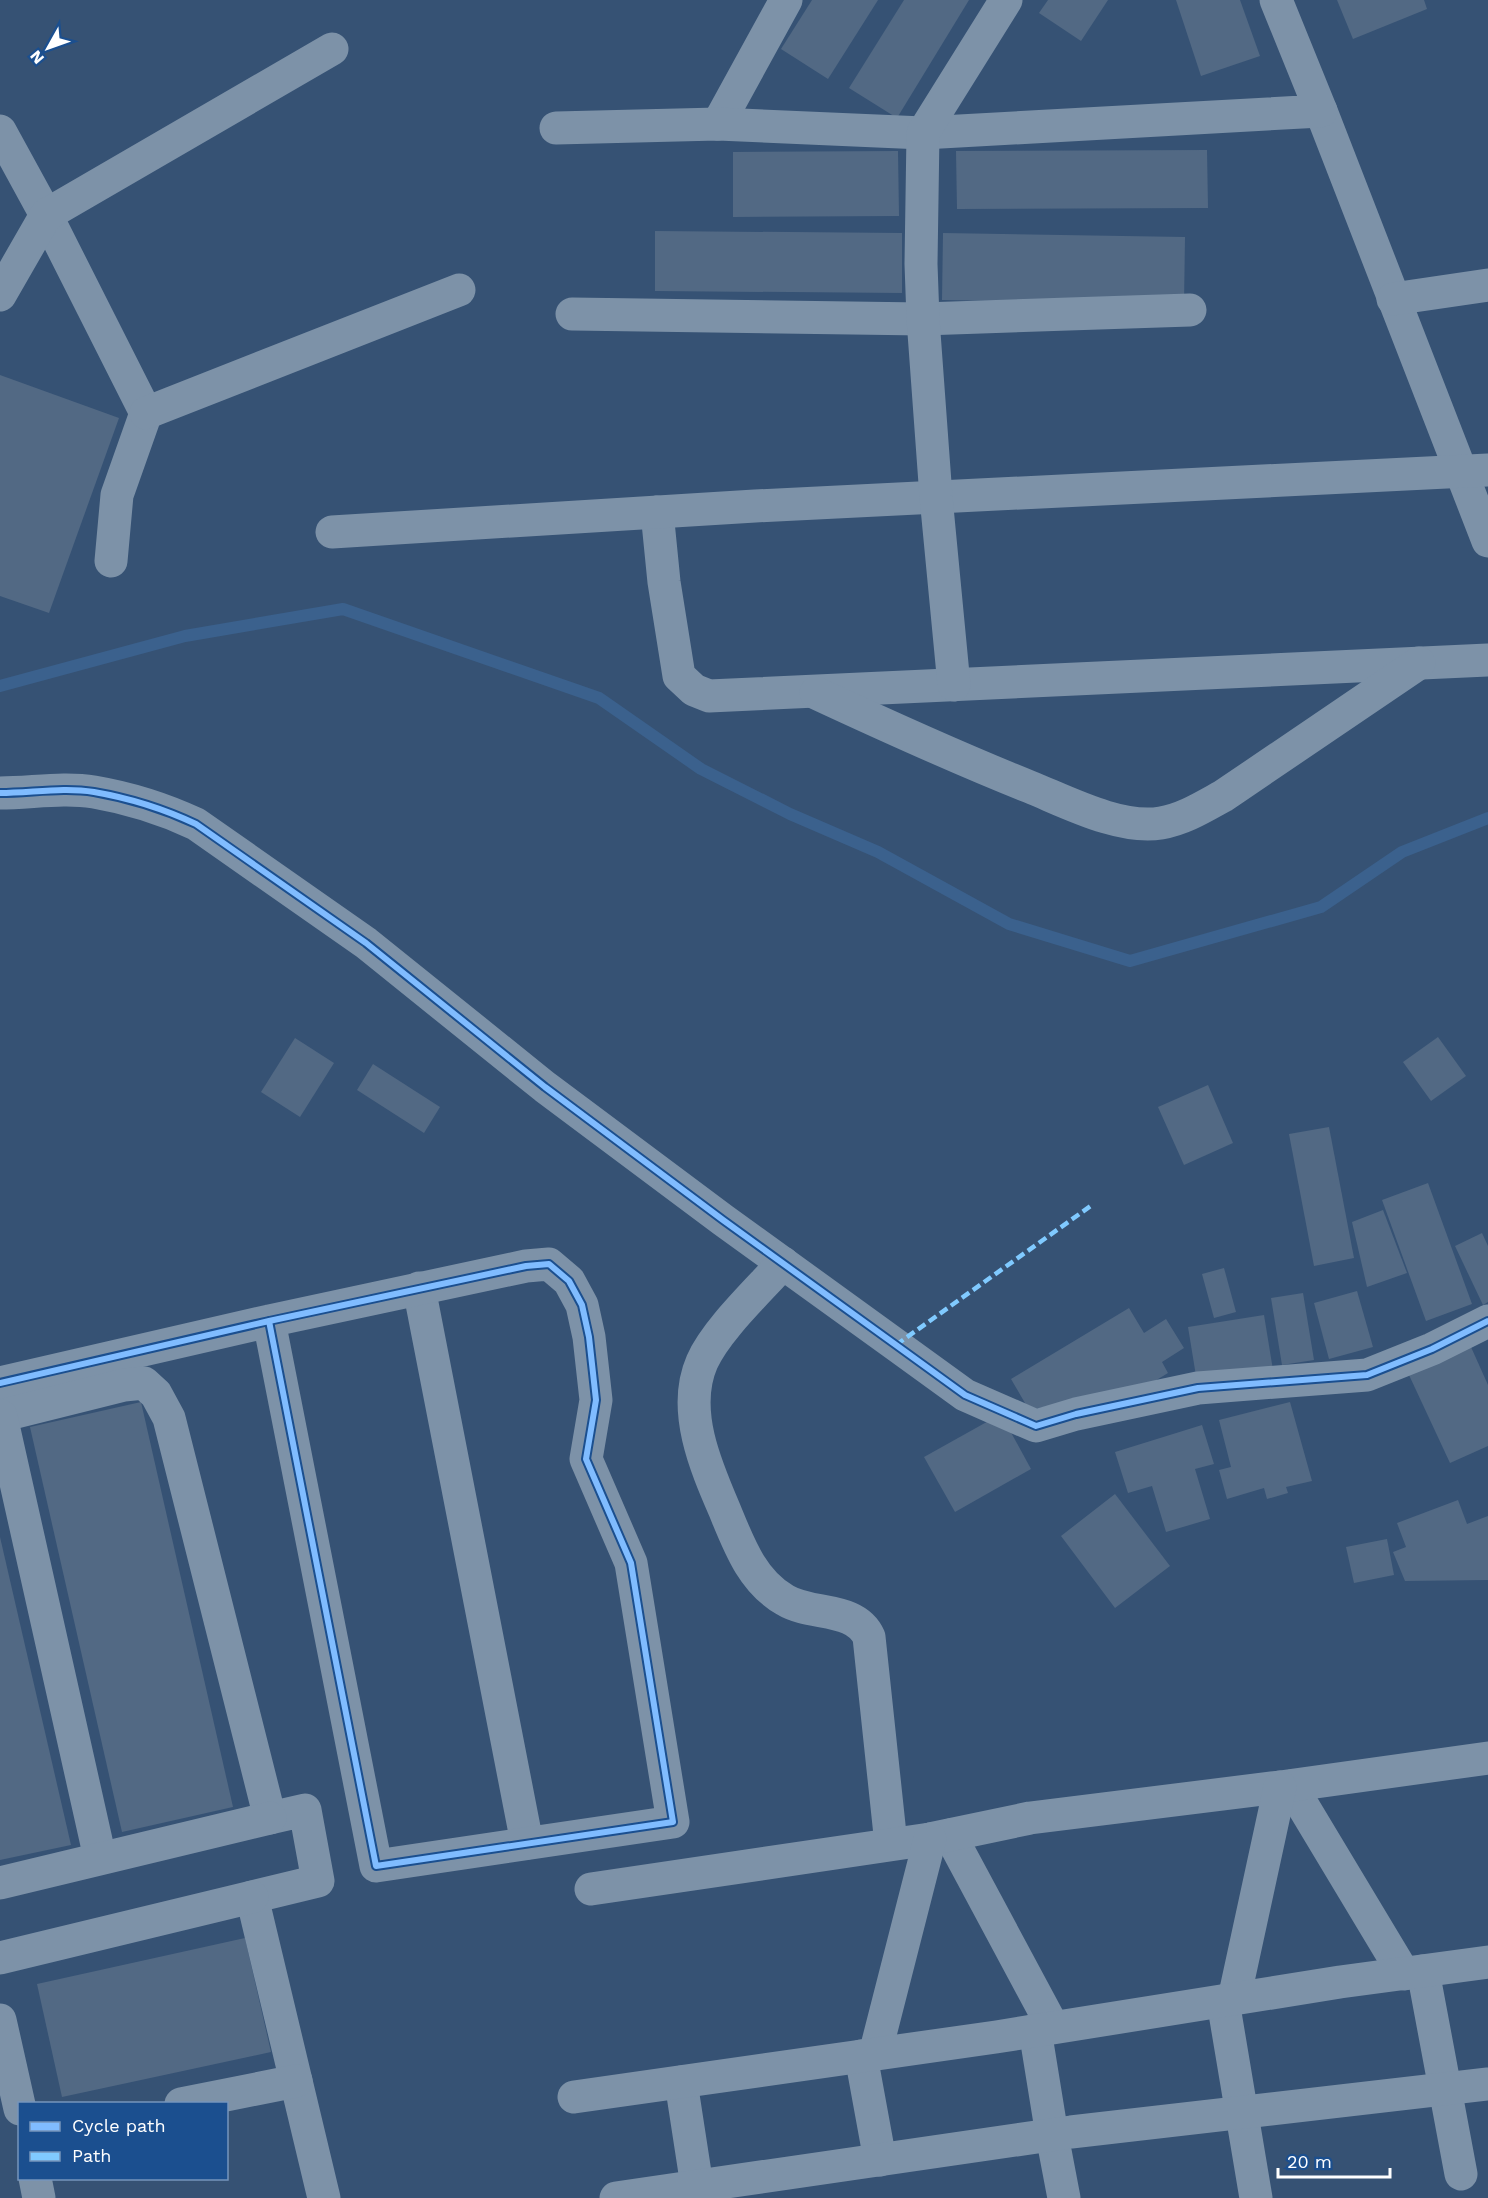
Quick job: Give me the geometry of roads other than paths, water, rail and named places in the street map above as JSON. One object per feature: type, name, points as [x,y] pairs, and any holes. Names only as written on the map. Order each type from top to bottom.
[{"type":"street","points":[[718,124],[786,0]]},
{"type":"street","points":[[954,685],[936,497],[923,319],[921,264],[923,133],[1006,0]]},
{"type":"street","points":[[1276,0],[1393,299],[1474,471],[1488,541]]},
{"type":"street","points":[[0,295],[46,215],[332,49]]},
{"type":"street","points":[[556,128],[718,124],[923,133],[1321,111]]},
{"type":"street","points":[[0,131],[46,215],[146,413],[117,495],[111,561]]},
{"type":"street","points":[[1393,299],[1488,285]]},
{"type":"street","points":[[146,413],[459,290]]},
{"type":"street","points":[[572,314],[923,319],[1190,310]]},
{"type":"street","points":[[332,532],[936,497],[1474,471]]},
{"type":"street","points":[[657,512],[664,582],[680,676],[694,690],[709,696],[1488,660]]},
{"type":"street","points":[[812,691],[946,753],[1088,811],[1131,823],[1160,824],[1189,815],[1223,796],[1419,663]]},
{"type":"street","points":[[0,793],[61,790],[93,792],[161,809],[196,824],[366,943],[545,1087],[713,1214],[965,1395],[1036,1426],[1076,1414],[1198,1388],[1367,1375],[1432,1349],[1488,1321]]},
{"type":"street","points":[[783,1263],[718,1337],[702,1362],[696,1382],[695,1401],[700,1443],[705,1465],[740,1547],[756,1576],[773,1593],[787,1602],[851,1618],[861,1623],[869,1637],[891,1844]]},
{"type":"street","points":[[1,1380],[269,1321],[419,1288],[526,1266],[549,1264],[569,1281],[582,1305],[590,1337],[596,1400],[586,1459],[631,1563],[673,1822],[376,1866],[269,1321]]},
{"type":"street","points":[[419,1288],[528,1843]]},
{"type":"street","points":[[100,1858],[0,1416],[124,1385],[144,1383],[156,1394],[169,1418],[270,1818]]},
{"type":"street","points":[[591,1888],[940,1837],[1030,1818],[1285,1787],[1488,1758]]},
{"type":"street","points":[[1285,1787],[1414,1972],[1444,2089],[1461,2174]]},
{"type":"street","points":[[1256,2198],[1228,2000],[1285,1787]]},
{"type":"street","points":[[0,1883],[305,1810],[318,1881],[0,1958]]},
{"type":"street","points":[[940,1837],[1044,2029],[1052,2135],[1064,2198]]},
{"type":"street","points":[[880,2160],[868,2055],[940,1837]]},
{"type":"street","points":[[252,1897],[324,2198]]},
{"type":"street","points":[[574,2097],[1488,1962]]},
{"type":"street","points":[[0,2020],[18,2102]]},
{"type":"street","points":[[186,2102],[297,2081]]},
{"type":"street","points":[[681,2082],[697,2186]]},
{"type":"street","points":[[616,2198],[1052,2135],[1488,2084]]},
{"type":"street","points":[[35,2180],[39,2198]]},
{"type":"waterway","points":[[0,686],[185,636],[343,609],[599,698],[701,769],[790,814],[878,852],[1009,924],[1130,961],[1321,907],[1402,852],[1488,818]]}]
